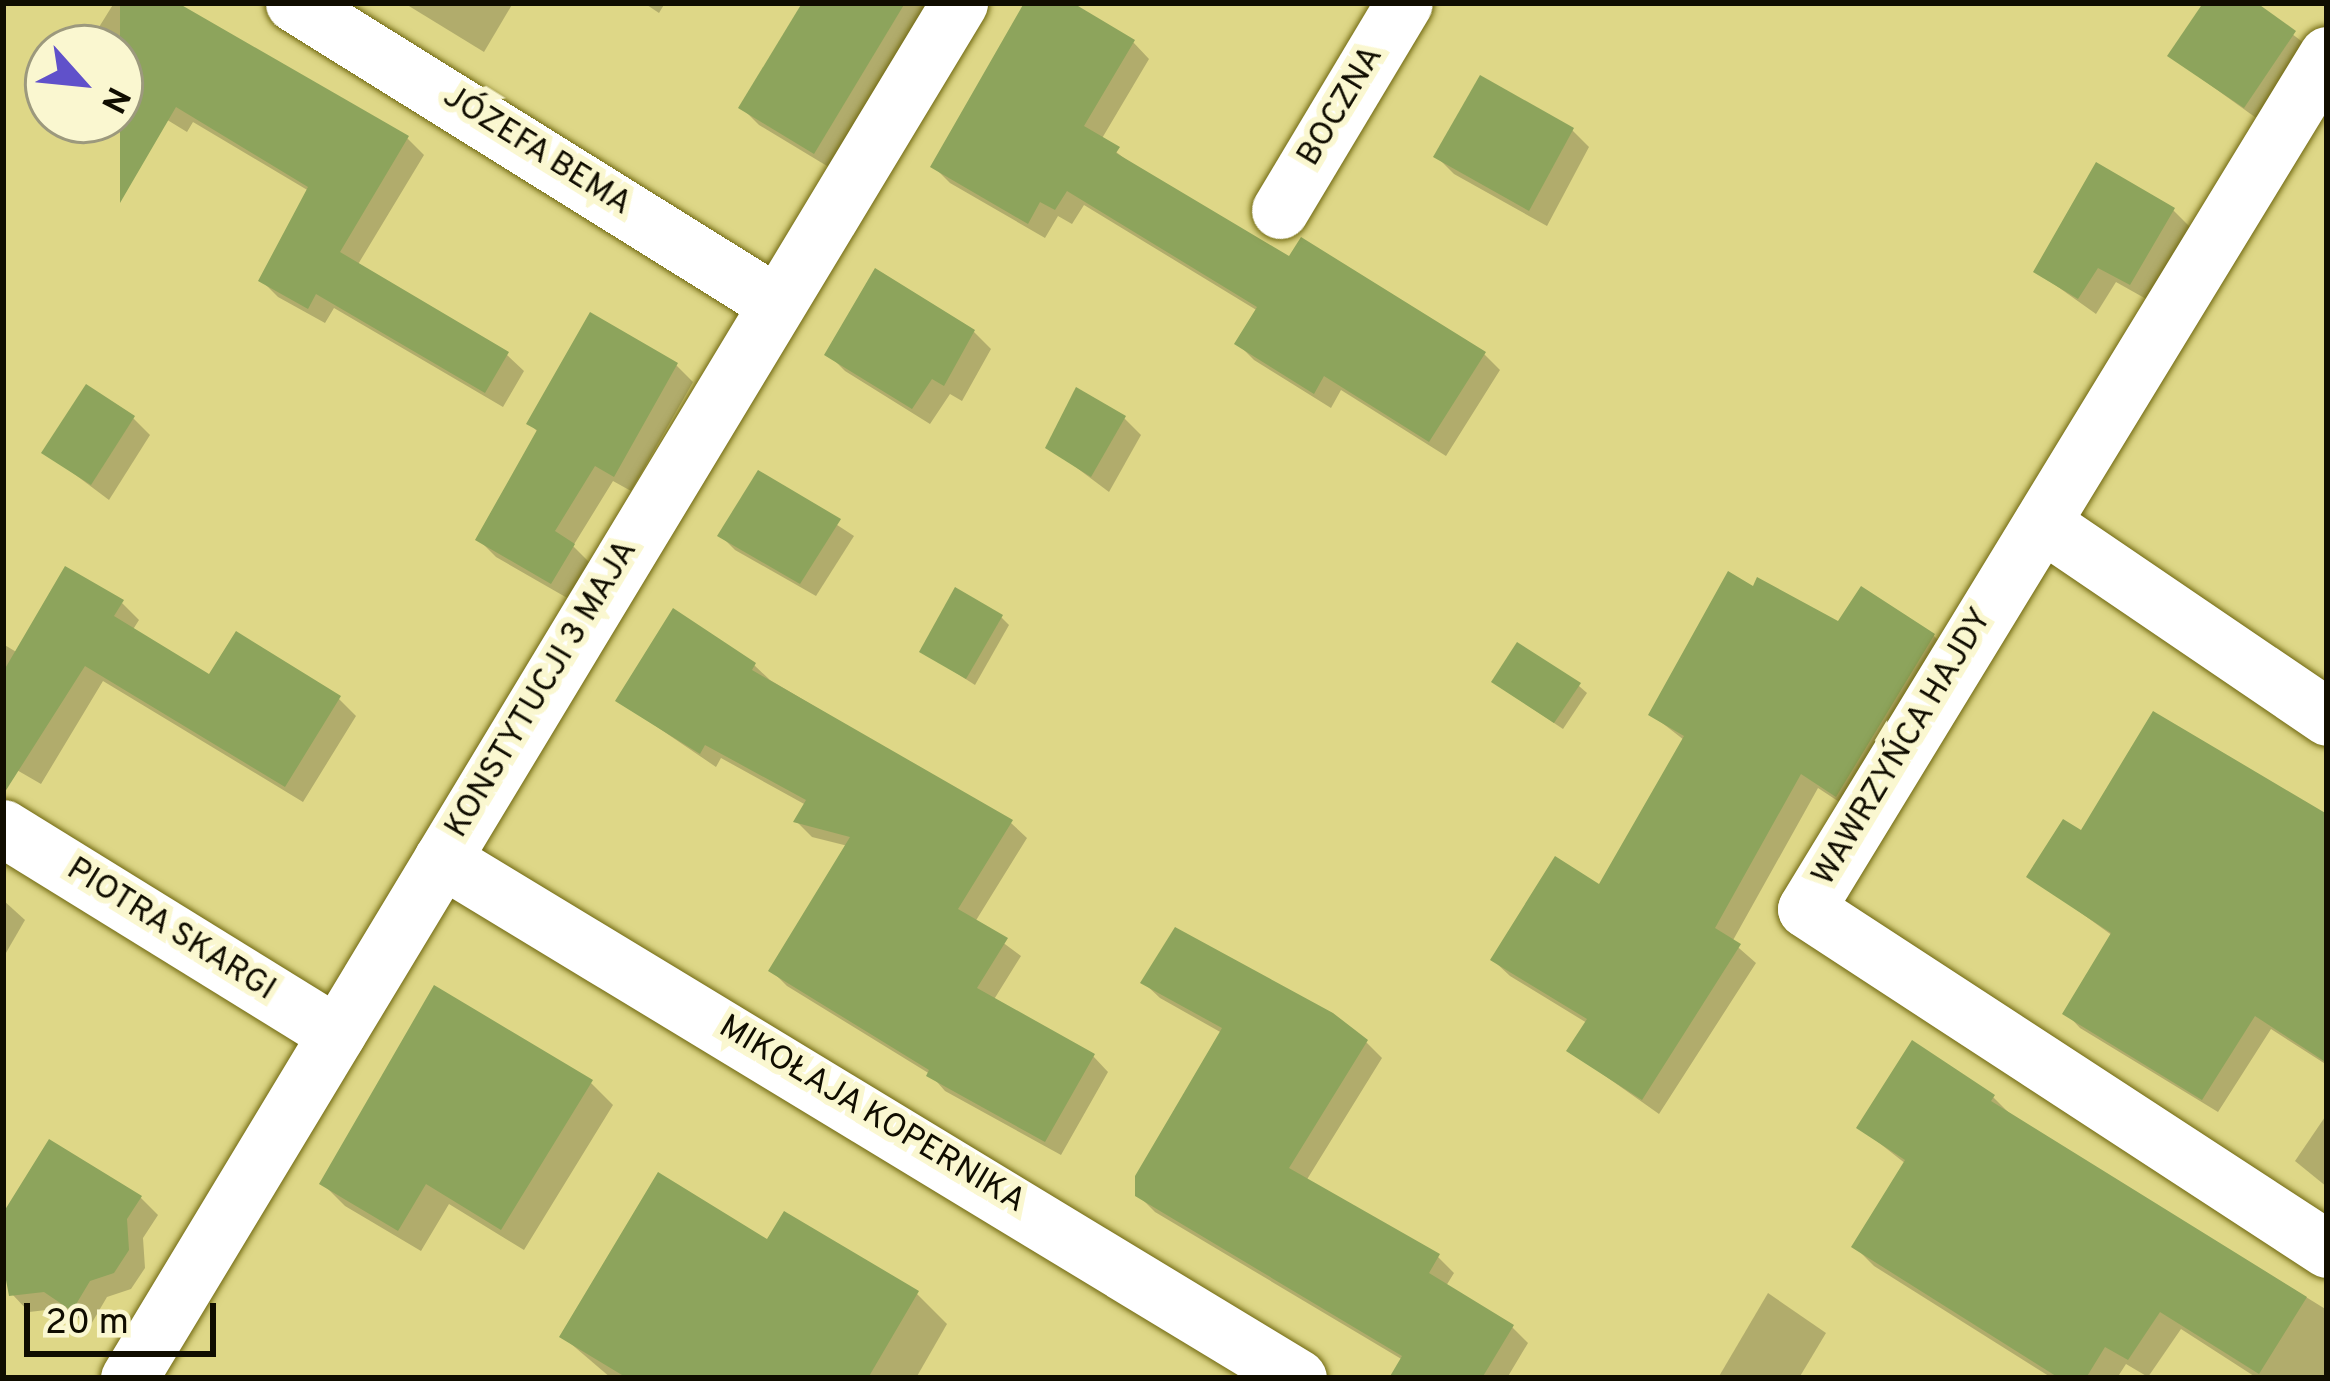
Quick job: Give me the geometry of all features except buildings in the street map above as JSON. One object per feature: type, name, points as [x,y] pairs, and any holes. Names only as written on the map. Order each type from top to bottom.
[{"type":"street","name":"JÓZEFA BEMA","points":[[294,3],[777,304]]},
{"type":"street","name":"KONSTYTUCJI 3 MAJA","points":[[129,1378],[959,3]]},
{"type":"street","name":"BOCZNA","points":[[1280,210],[1404,3]]},
{"type":"street","name":"WAWRZYŃCA HAJDY","points":[[2324,66],[1806,909],[2327,1250]]},
{"type":"street","points":[[2042,524],[2327,716]]},
{"type":"street","name":"PIOTRA SKARGI","points":[[3,828],[337,1034]]},
{"type":"street","name":"MIKOŁAJA KOPERNIKA","points":[[442,859],[515,898],[1298,1378]]}]
